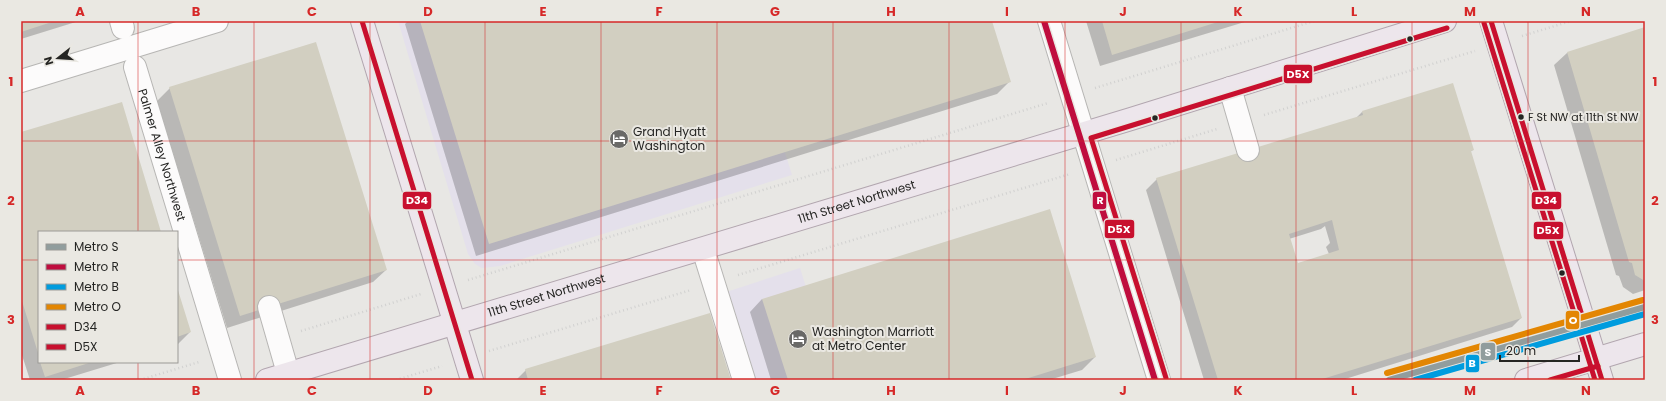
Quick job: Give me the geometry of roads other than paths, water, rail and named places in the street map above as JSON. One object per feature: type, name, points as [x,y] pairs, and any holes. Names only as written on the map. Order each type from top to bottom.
[{"type":"main road","points":[[362,21],[472,380]]},
{"type":"main road","name":"11th Street Northwest","points":[[267,380],[289,377],[455,323],[703,249],[1445,21]]},
{"type":"main road","points":[[1491,21],[1602,380]]},
{"type":"main road","points":[[1526,380],[1645,344]]},
{"type":"street","points":[[21,81],[217,21]]},
{"type":"street","points":[[1049,21],[1082,133],[1159,380]]},
{"type":"street","name":"Palmer Alley Northwest","points":[[135,67],[230,380]]},
{"type":"street","points":[[1230,88],[1248,150]]},
{"type":"street","points":[[703,249],[744,380]]},
{"type":"street","points":[[269,307],[289,377]]},
{"type":"metro line","name":"R","points":[[1044,21],[1155,380]]},
{"type":"metro line","name":"O","points":[[1387,373],[1643,300]]},
{"type":"metro line","name":"S","points":[[1389,380],[1645,307]]},
{"type":"metro line","name":"B","points":[[1415,380],[1645,314]]},
{"type":"place","name":"F St NW at 11th St NW","points":[[1521,117]]},
{"type":"place","name":"Grand Hyatt Washington","points":[[619,139]]},
{"type":"place","name":"Washington Marriott at Metro Center","points":[[798,339]]}]
